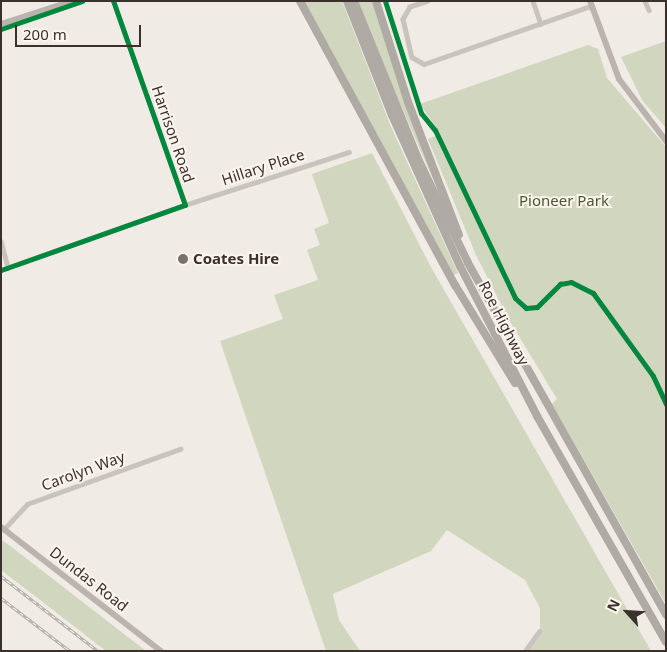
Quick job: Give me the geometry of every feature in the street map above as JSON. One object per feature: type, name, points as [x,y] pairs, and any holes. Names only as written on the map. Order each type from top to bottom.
[{"type":"highway","points":[[300,1],[482,333],[537,416]]},
{"type":"highway","name":"Roe Highway","points":[[347,1],[439,223],[537,416],[666,642]]},
{"type":"highway","name":"Roe Highway","points":[[354,1],[419,161],[468,263],[666,615]]},
{"type":"highway","points":[[376,1],[408,102],[468,263]]},
{"type":"main road","points":[[1,24],[72,1]]},
{"type":"main road","points":[[590,4],[619,79],[666,141]]},
{"type":"main road","name":"Dundas Road","points":[[3,528],[161,651]]},
{"type":"street","name":"Harrison Road","points":[[1,270],[185,205],[113,1]]},
{"type":"street","points":[[428,1],[410,7],[404,19],[412,57],[424,64],[541,24],[590,4]]},
{"type":"street","points":[[533,1],[541,24]]},
{"type":"street","points":[[645,1],[649,10]]},
{"type":"street","name":"Hillary Place","points":[[185,205],[350,152]]},
{"type":"street","points":[[1,241],[8,268]]},
{"type":"street","name":"Carolyn Way","points":[[3,528],[27,504],[180,449]]},
{"type":"street","points":[[525,651],[539,632]]},
{"type":"green space","points":[[303,1],[342,1],[391,127],[458,273],[452,276]]},
{"type":"green space","points":[[358,1],[374,1],[436,186],[375,46]]},
{"type":"green space","points":[[666,41],[666,128],[642,100],[621,57]]},
{"type":"green space","name":"Pioneer Park","points":[[588,45],[598,49],[607,78],[666,147],[666,604],[552,404],[557,399],[508,318],[476,255],[428,139],[440,134],[420,104]]},
{"type":"green space","points":[[372,153],[432,269],[651,651],[528,651],[540,633],[540,608],[525,580],[447,530],[431,551],[333,594],[339,620],[360,651],[326,651],[220,341],[283,319],[274,295],[318,280],[307,250],[320,245],[314,229],[329,223],[312,174]]},
{"type":"green space","points":[[1,539],[146,651],[106,651],[1,570]]},
{"type":"railway","points":[[1,576],[98,651]]},
{"type":"railway","points":[[1,598],[70,651]]},
{"type":"cycle path","points":[[1,29],[82,1]]},
{"type":"cycle path","points":[[1,270],[185,205],[113,1]]},
{"type":"cycle path","points":[[385,1],[421,113],[435,130],[515,298],[526,308],[537,307],[560,284],[571,282],[593,293],[653,376],[666,404]]},
{"type":"place","name":"Coates Hire","points":[[183,259]]}]
